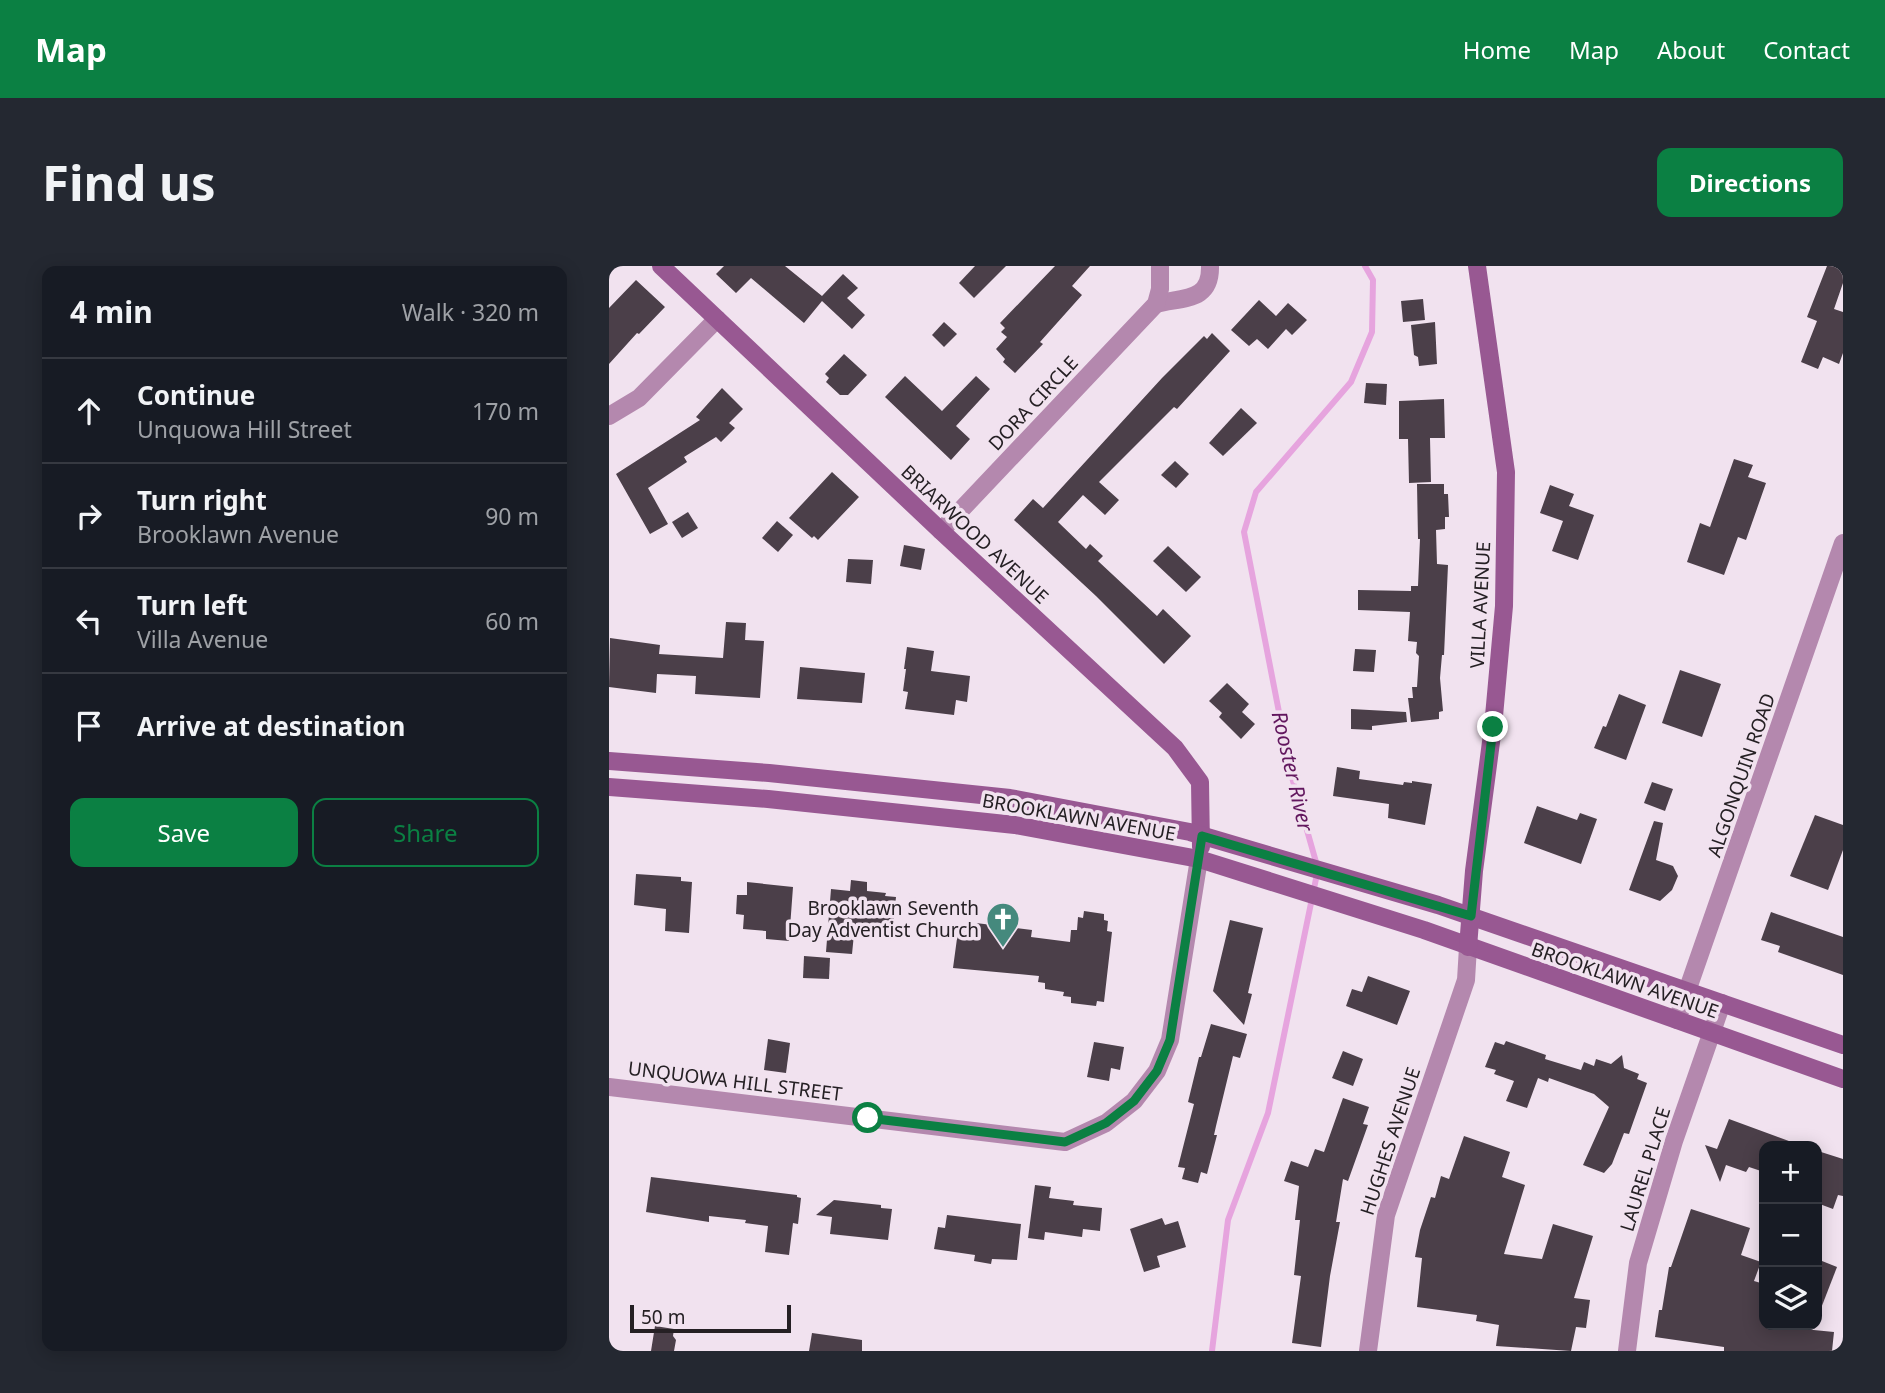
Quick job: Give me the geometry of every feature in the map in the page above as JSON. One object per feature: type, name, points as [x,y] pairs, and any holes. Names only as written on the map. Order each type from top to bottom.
[{"type":"main road","name":"BRIARWOOD AVENUE","points":[[661,266],[1175,748],[1201,782],[1202,836],[1199,859]]},
{"type":"main road","name":"VILLA AVENUE","points":[[1468,947],[1504,606],[1506,472],[1477,266]]},
{"type":"main road","name":"BROOKLAWN AVENUE","points":[[609,761],[769,773],[1010,798],[1151,824],[1202,836],[1471,916],[1843,1045]]},
{"type":"main road","name":"BROOKLAWN AVENUE","points":[[609,787],[768,799],[1016,825],[1199,859],[1424,930],[1843,1079]]},
{"type":"street","points":[[1160,266],[1160,289],[1156,304],[1199,294],[1211,277],[1210,266]]},
{"type":"street","name":"DORA CIRCLE","points":[[941,531],[1156,304]]},
{"type":"street","points":[[609,416],[639,398],[716,319]]},
{"type":"street","name":"ALGONQUIN ROAD","points":[[1677,1020],[1689,992],[1843,543]]},
{"type":"street","name":"UNQUOWA HILL STREET","points":[[609,1087],[1065,1142],[1106,1123],[1134,1101],[1157,1071],[1170,1040],[1199,859]]},
{"type":"street","name":"HUGHES AVENUE","points":[[1368,1351],[1386,1215],[1466,980],[1468,947]]},
{"type":"street","name":"LAUREL PLACE","points":[[1627,1351],[1638,1264],[1674,1141],[1722,1003]]},
{"type":"building","points":[[724,266],[785,266],[822,296],[843,274],[858,288],[847,298],[865,315],[852,329],[822,301],[804,323],[751,278],[736,293],[716,274]]},
{"type":"building","points":[[975,266],[1006,266],[974,298],[959,283]]},
{"type":"building","points":[[1055,266],[1090,266],[1072,286],[1082,295],[1040,342],[1043,344],[1015,373],[1003,362],[1005,359],[996,349],[1007,337],[1001,332],[1005,328],[1000,323]]},
{"type":"building","points":[[1827,266],[1843,266],[1843,283],[1834,309],[1843,312],[1843,353],[1839,364],[1823,357],[1818,369],[1801,362],[1817,321],[1807,317]]},
{"type":"building","points":[[636,280],[665,307],[609,364],[609,308]]},
{"type":"building","points":[[1423,299],[1425,320],[1403,322],[1401,301]]},
{"type":"building","points":[[1259,300],[1276,316],[1288,303],[1307,320],[1292,335],[1286,329],[1268,349],[1257,339],[1249,346],[1231,330]]},
{"type":"building","points":[[944,322],[957,334],[944,347],[932,335]]},
{"type":"building","points":[[1435,322],[1437,364],[1419,366],[1418,357],[1414,355],[1411,325]]},
{"type":"building","points":[[1212,333],[1230,351],[1177,409],[1174,407],[1099,482],[1119,500],[1105,515],[1083,495],[1058,522],[1086,549],[1090,544],[1103,556],[1098,561],[1157,616],[1163,609],[1191,636],[1164,664],[1014,520],[1033,499],[1043,508],[1162,378],[1204,336],[1207,339]]},
{"type":"building","points":[[844,354],[867,375],[848,395],[840,395],[826,382],[829,378],[825,374]]},
{"type":"building","points":[[905,376],[942,411],[976,376],[990,389],[956,426],[970,439],[951,460],[885,397]]},
{"type":"building","points":[[1366,383],[1387,384],[1386,405],[1364,403]]},
{"type":"building","points":[[722,388],[743,409],[729,423],[735,428],[721,442],[716,437],[684,457],[687,462],[648,488],[668,524],[650,534],[616,474],[700,420],[696,417]]},
{"type":"building","points":[[1444,399],[1445,438],[1430,438],[1431,482],[1409,483],[1408,439],[1399,439],[1399,401]]},
{"type":"building","points":[[1241,408],[1257,423],[1223,456],[1209,443]]},
{"type":"building","points":[[1734,459],[1753,465],[1748,477],[1766,483],[1746,540],[1738,537],[1724,575],[1687,562],[1700,523],[1710,527]]},
{"type":"building","points":[[1175,461],[1189,474],[1176,488],[1161,475]]},
{"type":"building","points":[[832,472],[859,497],[818,540],[789,518]]},
{"type":"building","points":[[1417,484],[1444,484],[1444,494],[1448,494],[1449,517],[1445,517],[1445,529],[1436,530],[1437,564],[1448,565],[1444,655],[1440,678],[1443,711],[1439,712],[1439,719],[1411,722],[1408,698],[1413,698],[1412,687],[1417,687],[1419,656],[1416,653],[1417,642],[1408,641],[1410,612],[1358,610],[1358,590],[1411,591],[1411,586],[1418,586],[1420,539]]},
{"type":"building","points":[[1550,485],[1574,494],[1569,506],[1594,515],[1578,560],[1552,551],[1563,521],[1540,513]]},
{"type":"building","points":[[688,512],[698,528],[682,538],[672,522]]},
{"type":"building","points":[[777,521],[793,535],[778,552],[762,538]]},
{"type":"building","points":[[904,545],[925,549],[921,570],[900,566]]},
{"type":"building","points":[[1168,546],[1201,577],[1186,592],[1153,561]]},
{"type":"building","points":[[848,559],[873,560],[871,584],[846,582]]},
{"type":"building","points":[[726,622],[746,623],[745,640],[764,641],[760,698],[695,694],[696,676],[657,674],[656,693],[609,687],[610,638],[660,645],[659,654],[723,658]]},
{"type":"building","points":[[907,647],[934,651],[931,671],[970,676],[967,702],[956,700],[954,715],[905,709],[908,692],[903,691]]},
{"type":"building","points":[[1355,649],[1376,650],[1374,672],[1353,671]]},
{"type":"building","points":[[800,667],[865,673],[862,703],[797,699]]},
{"type":"building","points":[[1680,670],[1721,684],[1702,737],[1662,723]]},
{"type":"building","points":[[1227,683],[1249,704],[1242,712],[1255,724],[1241,739],[1219,717],[1222,713],[1209,701]]},
{"type":"building","points":[[1619,694],[1646,705],[1626,760],[1594,748]]},
{"type":"building","points":[[1351,709],[1406,712],[1407,722],[1372,726],[1372,730],[1351,729]]},
{"type":"building","points":[[1337,767],[1360,771],[1359,779],[1403,785],[1404,782],[1412,781],[1432,784],[1425,825],[1388,818],[1389,804],[1333,796]]},
{"type":"building","points":[[1652,782],[1673,789],[1665,811],[1644,803]]},
{"type":"building","points":[[1537,806],[1577,820],[1580,813],[1597,819],[1581,864],[1524,843]]},
{"type":"building","points":[[1815,815],[1843,825],[1843,850],[1828,890],[1790,876]]},
{"type":"building","points":[[1654,821],[1663,823],[1656,860],[1673,866],[1678,876],[1672,890],[1660,901],[1629,890]]},
{"type":"building","points":[[636,874],[681,877],[681,881],[692,882],[689,933],[665,931],[666,909],[634,905]]},
{"type":"building","points":[[851,880],[867,882],[867,891],[896,897],[893,926],[867,927],[867,935],[854,934],[852,954],[826,952],[831,889],[850,891]]},
{"type":"building","points":[[747,882],[793,887],[789,941],[766,939],[766,931],[743,929],[744,915],[736,914],[737,895],[747,895]]},
{"type":"building","name":"Brooklawn Seventh Day Adventist Church","points":[[1084,911],[1104,914],[1104,920],[1108,921],[1107,931],[1112,932],[1104,1002],[1097,1001],[1096,1006],[1071,1003],[1071,997],[1063,996],[1064,992],[1045,989],[1045,983],[1038,982],[1039,976],[953,968],[958,931],[975,933],[976,923],[1032,930],[1031,937],[1070,942],[1071,930],[1077,930],[1078,917],[1083,918]]},
{"type":"building","points":[[1771,912],[1843,937],[1843,975],[1778,952],[1780,946],[1761,940]]},
{"type":"building","points":[[1230,920],[1263,928],[1248,993],[1252,994],[1244,1025],[1213,991]]},
{"type":"building","points":[[804,956],[830,958],[829,979],[803,978]]},
{"type":"building","points":[[1368,976],[1410,991],[1397,1025],[1346,1006],[1352,989],[1362,992]]},
{"type":"building","points":[[1211,1024],[1247,1034],[1240,1058],[1233,1056],[1207,1174],[1201,1172],[1198,1183],[1182,1179],[1185,1168],[1178,1167],[1194,1104],[1188,1102],[1199,1057]]},
{"type":"building","points":[[768,1039],[790,1043],[786,1073],[764,1070]]},
{"type":"building","points":[[1506,1041],[1546,1055],[1545,1059],[1581,1070],[1584,1062],[1594,1066],[1596,1059],[1611,1064],[1622,1055],[1624,1068],[1639,1074],[1637,1079],[1647,1083],[1629,1134],[1624,1133],[1612,1164],[1604,1173],[1583,1165],[1609,1107],[1594,1094],[1549,1078],[1548,1082],[1538,1078],[1527,1108],[1506,1101],[1514,1081],[1494,1074],[1496,1070],[1485,1067],[1495,1042],[1504,1045]]},
{"type":"building","points":[[1094,1042],[1124,1047],[1120,1070],[1111,1068],[1109,1081],[1087,1077]]},
{"type":"building","points":[[1343,1051],[1363,1059],[1353,1086],[1332,1078]]},
{"type":"building","points":[[1343,1098],[1369,1107],[1363,1124],[1368,1125],[1348,1181],[1343,1179],[1336,1222],[1340,1222],[1321,1347],[1292,1343],[1301,1276],[1294,1275],[1300,1220],[1295,1220],[1299,1186],[1284,1181],[1291,1161],[1308,1167],[1315,1149],[1324,1152]]},
{"type":"building","points":[[1729,1119],[1789,1141],[1759,1141],[1759,1170],[1749,1167],[1746,1172],[1726,1165],[1720,1182],[1705,1145],[1717,1149]]},
{"type":"building","points":[[1464,1136],[1510,1152],[1502,1177],[1525,1185],[1504,1254],[1542,1259],[1553,1224],[1593,1236],[1574,1298],[1590,1300],[1586,1328],[1576,1327],[1571,1351],[1496,1346],[1499,1325],[1476,1321],[1477,1315],[1417,1307],[1422,1258],[1415,1257],[1420,1230],[1431,1197],[1435,1198],[1441,1176],[1449,1179]]},
{"type":"building","points":[[1822,1152],[1843,1159],[1843,1196],[1838,1195],[1833,1209],[1822,1205]]},
{"type":"building","points":[[651,1177],[797,1195],[801,1198],[798,1224],[793,1223],[789,1255],[765,1252],[768,1226],[745,1223],[746,1220],[709,1216],[709,1222],[646,1212]]},
{"type":"building","points":[[1035,1185],[1051,1187],[1049,1198],[1074,1201],[1073,1205],[1102,1208],[1100,1231],[1083,1229],[1082,1237],[1045,1232],[1044,1240],[1028,1238]]},
{"type":"building","points":[[834,1200],[881,1205],[881,1208],[892,1209],[888,1240],[830,1234],[832,1217],[816,1215]]},
{"type":"building","points":[[1691,1209],[1750,1228],[1741,1255],[1759,1261],[1754,1281],[1759,1282],[1759,1330],[1834,1332],[1832,1351],[1724,1351],[1724,1347],[1655,1337],[1659,1310],[1662,1310],[1671,1267]]},
{"type":"building","points":[[947,1215],[1021,1224],[1017,1260],[992,1259],[991,1264],[974,1261],[975,1255],[934,1249],[938,1227],[945,1228]]},
{"type":"building","points":[[1162,1218],[1165,1225],[1178,1221],[1186,1247],[1157,1256],[1160,1267],[1144,1272],[1130,1229]]},
{"type":"building","points":[[1822,1261],[1837,1267],[1822,1306]]},
{"type":"building","points":[[655,1326],[674,1329],[674,1351],[651,1351]]},
{"type":"building","points":[[812,1333],[862,1340],[862,1351],[809,1351]]},
{"type":"waterway","name":"Rooster River","points":[[1212,1351],[1228,1220],[1268,1113],[1318,869],[1291,774],[1244,532],[1256,492],[1351,382],[1372,332],[1373,280],[1365,266]]},
{"type":"place","name":"Brooklawn Seventh Day Adventist Church","points":[[1003,949]]},
{"type":"route","points":[[868,1118],[1065,1142],[1106,1123],[1134,1101],[1157,1071],[1170,1040],[1202,836],[1471,916],[1474,871],[1493,727]]}]
